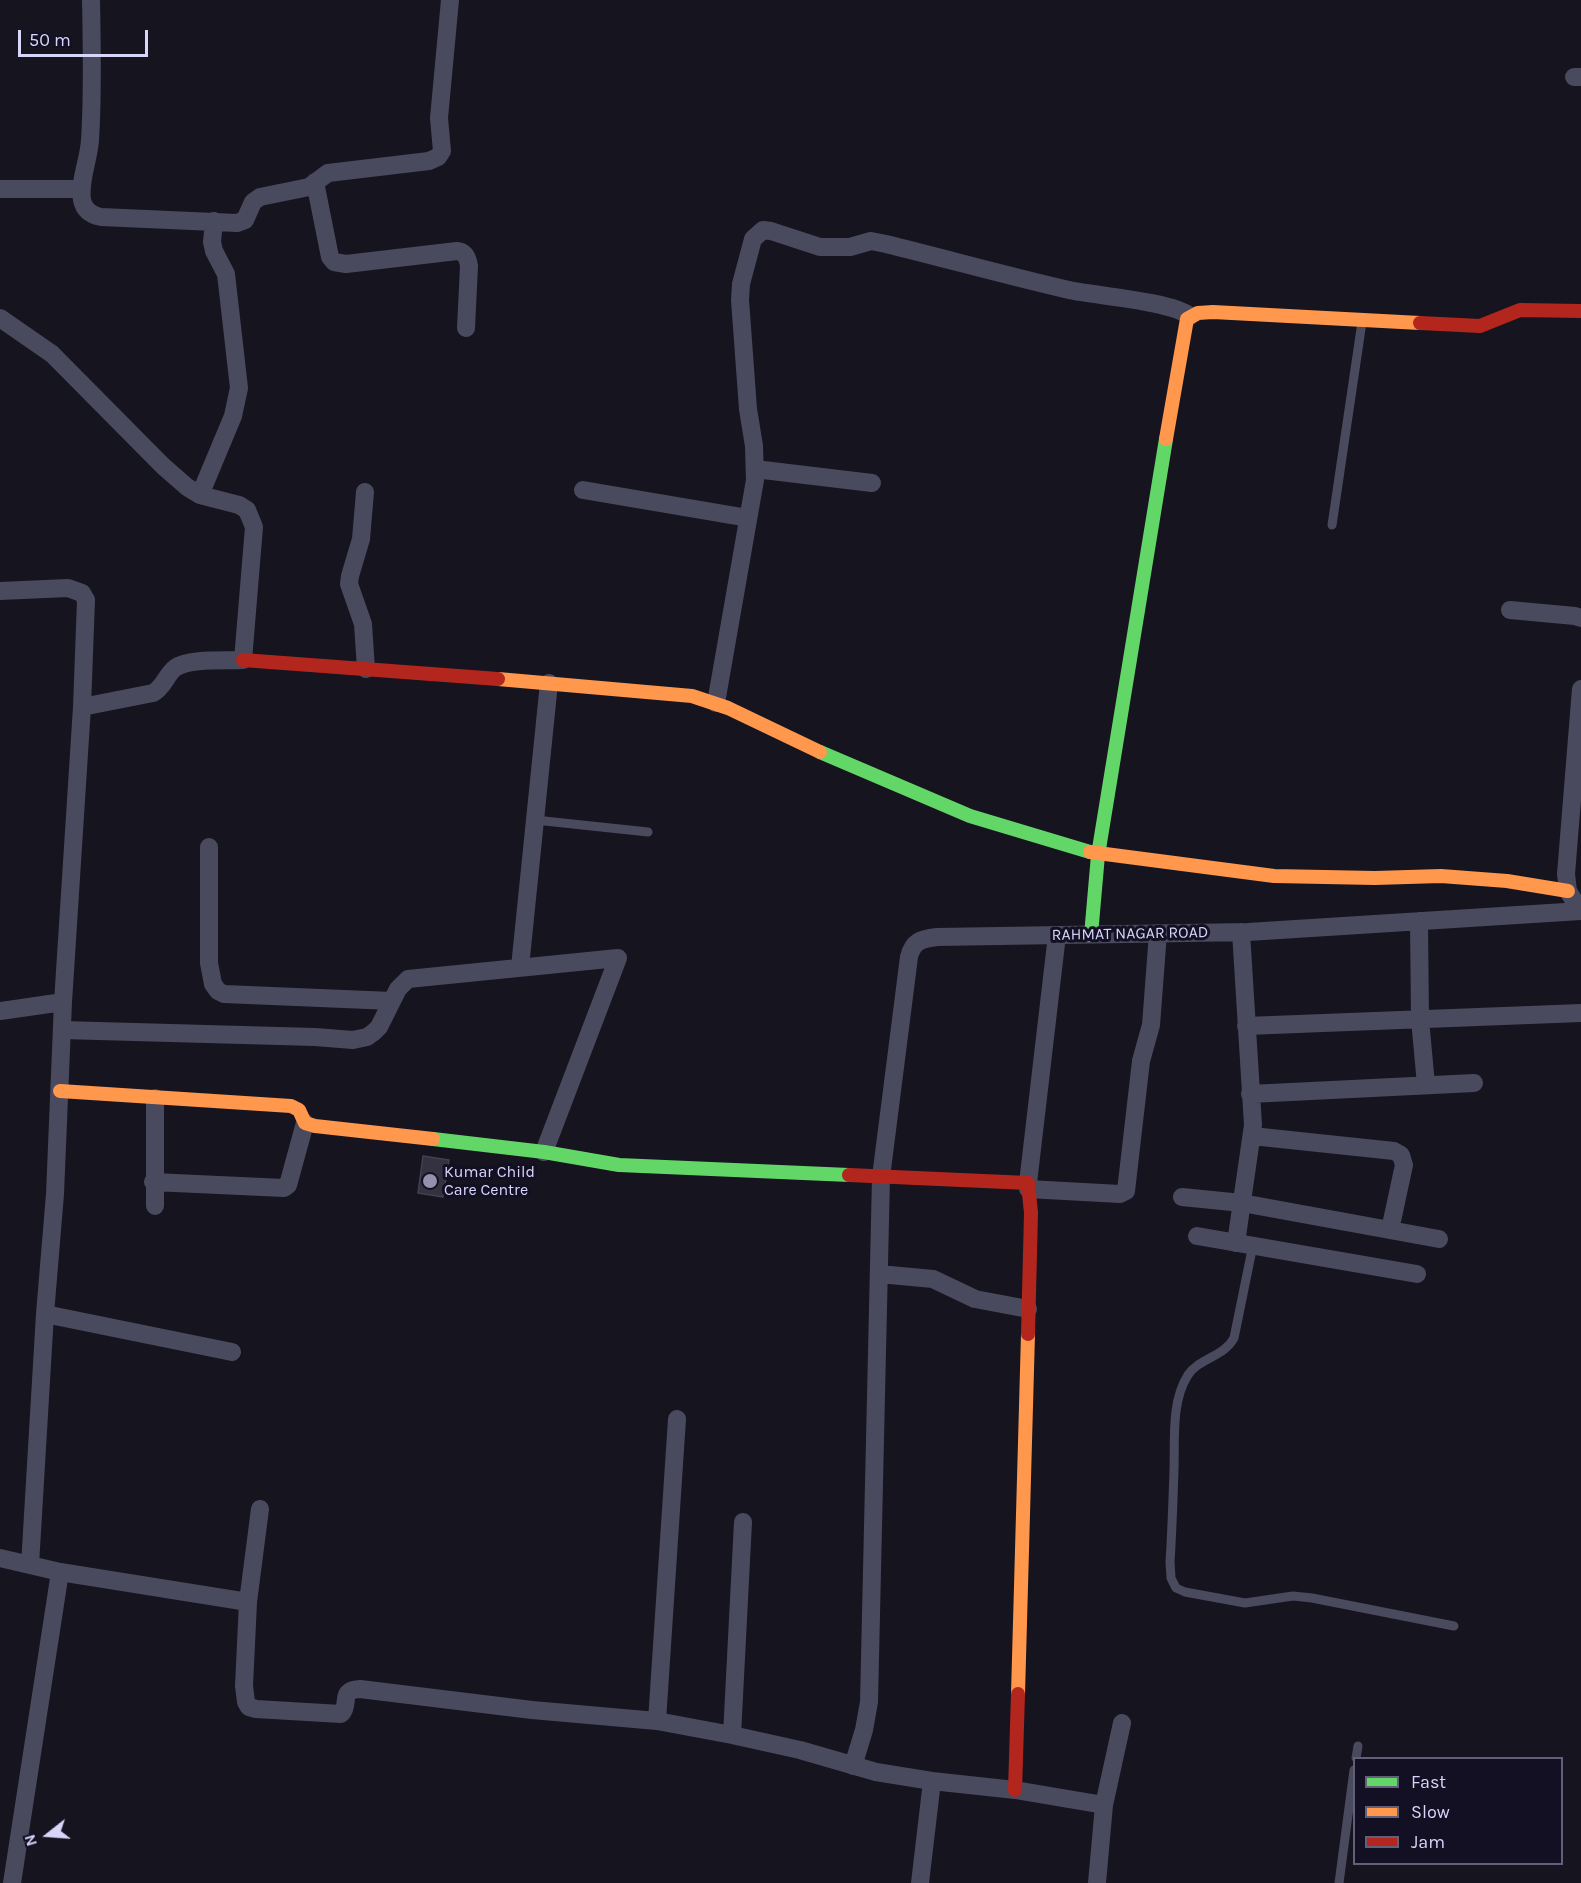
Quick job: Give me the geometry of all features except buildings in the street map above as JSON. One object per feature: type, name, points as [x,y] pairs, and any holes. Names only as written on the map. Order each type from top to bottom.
[{"type":"street","points":[[92,0],[92,112],[88,157],[81,189],[82,201],[86,209],[93,215],[101,217],[240,222],[247,216],[253,202],[260,198],[309,187],[328,173],[429,161],[438,157],[443,146],[439,118],[450,0]]},
{"type":"street","points":[[315,182],[330,257],[334,262],[346,264],[457,251],[465,254],[469,266],[466,328]]},
{"type":"street","points":[[0,189],[81,189]]},
{"type":"street","points":[[200,495],[233,416],[239,388],[226,274],[212,242],[214,221]]},
{"type":"street","points":[[716,703],[755,480],[754,446],[748,410],[740,300],[741,284],[753,238],[763,230],[820,247],[846,248],[871,241],[1070,290],[1177,309],[1190,316]]},
{"type":"street","points":[[1091,934],[1098,855],[1185,324],[1190,316],[1214,312],[1480,326],[1521,310],[1581,311]]},
{"type":"street","points":[[0,318],[52,354],[163,466],[200,495],[239,505],[247,510],[254,527],[243,660]]},
{"type":"street","points":[[755,469],[872,483]]},
{"type":"street","points":[[583,490],[748,518]]},
{"type":"street","points":[[364,492],[361,539],[349,584],[363,624],[366,669]]},
{"type":"street","points":[[0,591],[68,588],[82,593],[86,600],[82,707],[63,1002],[55,1194],[45,1314],[30,1565]]},
{"type":"street","points":[[1510,610],[1581,618]]},
{"type":"street","points":[[82,707],[153,693],[161,689],[176,668],[186,664],[243,660],[692,696],[716,703],[939,804],[1098,855],[1274,876],[1376,878],[1441,876],[1508,881],[1568,891]]},
{"type":"street","points":[[520,967],[549,683]]},
{"type":"street","points":[[1580,911],[1568,891],[1566,874],[1578,759],[1581,690]]},
{"type":"street","points":[[209,847],[209,963],[213,984],[218,991],[224,994],[392,1001]]},
{"type":"street","name":"RAHMAT NAGAR ROAD","points":[[853,1766],[864,1730],[869,1702],[871,1533],[881,1177],[909,957],[916,943],[924,938],[937,937],[1241,932],[1580,911]]},
{"type":"street","points":[[1419,921],[1419,1019],[1426,1085]]},
{"type":"street","points":[[1241,932],[1252,1136],[1242,1203],[1244,1244]]},
{"type":"street","points":[[305,1123],[544,1152],[619,1165],[881,1177],[1116,1194],[1126,1191],[1139,1069],[1151,1025],[1158,933]]},
{"type":"street","points":[[1015,1790],[1031,1214],[1028,1186],[1056,935]]},
{"type":"street","points":[[62,1030],[315,1036],[353,1040],[367,1037],[379,1027],[402,984],[415,977],[618,958],[544,1152]]},
{"type":"street","points":[[0,1011],[63,1002]]},
{"type":"street","points":[[1246,1026],[1581,1013]]},
{"type":"street","points":[[1250,1094],[1474,1083]]},
{"type":"street","points":[[60,1091],[291,1106],[299,1110],[305,1123],[288,1185],[284,1188],[153,1182]]},
{"type":"street","points":[[155,1098],[153,1182],[155,1206]]},
{"type":"street","points":[[1252,1136],[1394,1151],[1401,1155],[1404,1165],[1390,1230]]},
{"type":"street","points":[[1182,1197],[1242,1203],[1439,1239]]},
{"type":"street","points":[[1197,1236],[1417,1274]]},
{"type":"street","points":[[879,1274],[933,1278],[975,1299],[1028,1309]]},
{"type":"street","points":[[45,1314],[232,1352]]},
{"type":"street","points":[[657,1721],[677,1419]]},
{"type":"street","points":[[260,1509],[248,1602],[244,1686],[249,1707],[341,1714],[345,1710],[347,1693],[350,1690],[360,1689],[548,1712],[657,1721],[800,1750],[876,1772],[1015,1790],[1104,1805]]},
{"type":"street","points":[[732,1735],[743,1522]]},
{"type":"street","points":[[0,1558],[60,1572],[248,1602]]},
{"type":"street","points":[[12,1883],[60,1572]]},
{"type":"street","points":[[1097,1883],[1104,1805],[1122,1723]]},
{"type":"street","points":[[920,1883],[932,1781]]},
{"type":"lane","points":[[1332,525],[1362,319]]},
{"type":"lane","points":[[535,820],[648,832]]},
{"type":"lane","points":[[1244,1244],[1234,1338],[1230,1346],[1188,1374],[1177,1404],[1170,1562],[1176,1588],[1185,1592],[1245,1603],[1293,1596],[1312,1598],[1454,1626]]},
{"type":"lane","points":[[1356,1757],[1358,1746]]},
{"type":"lane","points":[[1339,1883],[1353,1778]]},
{"type":"traffic: fast","points":[[1091,935],[1098,855],[1166,439]]},
{"type":"traffic: fast","points":[[820,752],[970,816],[1090,852]]},
{"type":"traffic: fast","points":[[433,1139],[544,1152],[619,1165],[849,1175]]},
{"type":"traffic: slow","points":[[1166,439],[1187,319],[1198,313],[1420,323]]},
{"type":"traffic: slow","points":[[498,679],[692,696],[728,708],[820,752]]},
{"type":"traffic: slow","points":[[1090,852],[1274,876],[1375,878],[1441,876],[1507,881],[1568,891]]},
{"type":"traffic: slow","points":[[60,1091],[291,1106],[299,1110],[305,1123],[315,1126],[433,1139]]},
{"type":"traffic: slow","points":[[1018,1694],[1028,1334]]},
{"type":"traffic: jam","points":[[1420,323],[1480,326],[1520,310],[1581,311]]},
{"type":"traffic: jam","points":[[243,660],[498,679]]},
{"type":"traffic: jam","points":[[849,1175],[1028,1183],[1031,1213],[1028,1334]]},
{"type":"traffic: jam","points":[[1015,1790],[1018,1694]]},
{"type":"place","name":"Kumar Child Care Centre","points":[[430,1181]]}]
